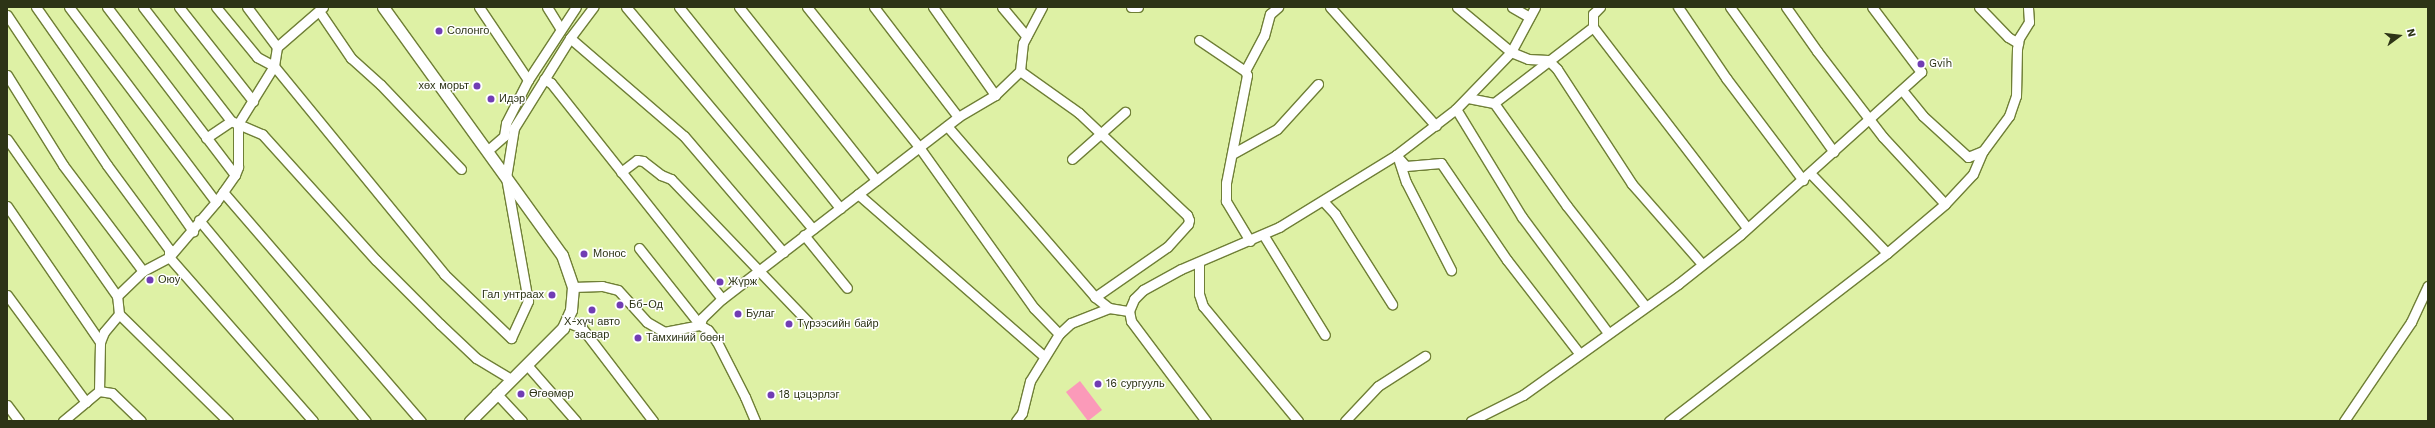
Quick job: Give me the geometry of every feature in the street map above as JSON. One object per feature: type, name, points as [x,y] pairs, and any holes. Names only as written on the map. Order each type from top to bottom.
[{"type":"main road","points":[[383,7],[562,255],[573,287],[567,322],[527,365],[496,393],[470,421]]},
{"type":"street","points":[[36,7],[193,231]]},
{"type":"street","points":[[69,7],[216,202]]},
{"type":"street","points":[[107,7],[235,175]]},
{"type":"street","points":[[143,7],[234,123],[262,134],[376,260],[440,324],[476,358],[511,379]]},
{"type":"street","points":[[179,7],[253,100]]},
{"type":"street","points":[[216,7],[257,57],[274,66],[444,274],[511,338],[528,301],[506,178],[514,128],[570,38],[593,7]]},
{"type":"street","points":[[247,7],[277,47]]},
{"type":"street","points":[[479,7],[528,80]]},
{"type":"street","points":[[547,7],[561,29]]},
{"type":"street","points":[[487,151],[504,136],[506,123],[528,80],[576,7]]},
{"type":"street","points":[[626,7],[813,229]]},
{"type":"street","points":[[679,7],[840,208]]},
{"type":"street","points":[[739,7],[876,180]]},
{"type":"street","points":[[807,7],[919,147],[1008,274],[1034,308],[1059,334]]},
{"type":"street","points":[[874,7],[958,117]]},
{"type":"street","points":[[933,7],[995,95]]},
{"type":"street","points":[[1002,7],[1026,36]]},
{"type":"street","points":[[700,325],[702,318],[722,299],[804,235],[958,117],[995,95],[1020,71],[1026,36],[1042,7]]},
{"type":"street","points":[[1131,7],[1138,7]]},
{"type":"street","points":[[1245,71],[1255,56],[1270,14],[1278,7]]},
{"type":"street","points":[[1330,7],[1436,126]]},
{"type":"street","points":[[1457,7],[1511,52],[1528,59],[1548,60],[1557,69],[1632,184],[1702,264]]},
{"type":"street","points":[[1512,7],[1529,17]]},
{"type":"street","points":[[1206,421],[1131,321],[1129,310],[1143,290],[1181,269],[1264,236],[1396,155],[1436,126],[1468,98],[1511,52],[1535,7]]},
{"type":"street","points":[[1600,7],[1593,14],[1593,27],[1747,228]]},
{"type":"street","points":[[1678,7],[1726,78],[1806,177],[1887,253]]},
{"type":"street","points":[[1730,7],[1834,152]]},
{"type":"street","points":[[1786,7],[1817,51],[1910,168],[1945,204]]},
{"type":"street","points":[[1471,421],[1523,395],[1702,264],[1747,228],[1806,177],[1921,72],[1872,7]]},
{"type":"street","points":[[1979,7],[2008,37],[2018,43]]},
{"type":"street","points":[[1669,421],[1887,253],[1945,204],[1973,174],[1983,151],[2009,116],[2016,96],[2018,43],[2029,22],[2028,7]]},
{"type":"street","points":[[206,138],[234,123],[253,100],[274,66],[277,47],[321,9],[351,58],[381,85],[461,169]]},
{"type":"street","points":[[7,14],[108,165],[169,249],[169,257],[313,421]]},
{"type":"street","points":[[1494,103],[1548,60],[1593,27]]},
{"type":"street","points":[[570,38],[684,136],[783,252]]},
{"type":"street","points":[[1199,40],[1245,71],[1247,75],[1226,183],[1226,201],[1250,241]]},
{"type":"street","points":[[1020,71],[1065,101],[1102,133],[1187,215],[1189,220],[1188,224],[1167,247],[1095,297]]},
{"type":"street","points":[[7,75],[63,165],[143,271]]},
{"type":"street","points":[[544,79],[551,83],[722,299]]},
{"type":"street","points":[[1232,154],[1276,129],[1318,84]]},
{"type":"street","points":[[1902,90],[1923,116],[1968,157],[1983,151]]},
{"type":"street","points":[[1468,98],[1494,103],[1567,206],[1646,306]]},
{"type":"street","points":[[1456,110],[1522,217],[1608,333]]},
{"type":"street","points":[[1072,160],[1125,112]]},
{"type":"street","points":[[117,296],[143,271],[169,257],[193,231],[199,220],[216,202],[235,175],[238,167],[234,123]]},
{"type":"street","points":[[947,126],[1095,297],[1109,308]]},
{"type":"street","points":[[7,139],[117,296],[120,314],[228,421]]},
{"type":"street","points":[[1396,155],[1406,182],[1451,270]]},
{"type":"street","points":[[1396,155],[1406,166],[1441,163],[1507,260],[1579,353]]},
{"type":"street","points":[[621,172],[637,160],[643,161],[660,175],[671,180],[757,272],[807,321]]},
{"type":"street","points":[[223,192],[421,421]]},
{"type":"street","points":[[858,194],[1044,356]]},
{"type":"street","points":[[1323,201],[1335,214],[1392,304]]},
{"type":"street","points":[[7,206],[100,342]]},
{"type":"street","points":[[199,220],[366,421]]},
{"type":"street","points":[[804,235],[847,288]]},
{"type":"street","points":[[1264,236],[1325,335]]},
{"type":"street","points":[[639,248],[700,325],[708,330],[717,342],[755,421]]},
{"type":"street","points":[[1199,263],[1199,294],[1202,306],[1298,421]]},
{"type":"street","points":[[573,287],[602,286],[618,290],[646,322],[664,332],[700,325]]},
{"type":"street","points":[[2344,421],[2411,322],[2428,286]]},
{"type":"street","points":[[7,295],[86,402]]},
{"type":"street","points":[[1016,421],[1022,413],[1030,381],[1044,356],[1059,334],[1071,323],[1109,308],[1129,310]]},
{"type":"street","points":[[100,391],[100,342],[104,332],[120,314]]},
{"type":"street","points":[[567,322],[582,328],[653,421]]},
{"type":"street","points":[[1345,421],[1378,386],[1424,356]]},
{"type":"street","points":[[527,365],[576,421]]},
{"type":"street","points":[[63,421],[100,391],[112,393],[141,421]]},
{"type":"street","points":[[496,393],[522,421]]},
{"type":"street","points":[[7,405],[19,421]]},
{"type":"shaded area","points":[[1080,381],[1102,410],[1088,421],[1066,392]]},
{"type":"place","name":"Солонго","points":[[439,31]]},
{"type":"place","name":"Gvih","points":[[1921,64]]},
{"type":"place","name":"хөх морьт","points":[[477,86]]},
{"type":"place","name":"Идэр","points":[[491,99]]},
{"type":"place","name":"Монос","points":[[584,254]]},
{"type":"place","name":"Оюу","points":[[150,280]]},
{"type":"place","name":"Жүрж","points":[[720,282]]},
{"type":"place","name":"Гал унтраах","points":[[552,295]]},
{"type":"place","name":"Бб-Од","points":[[620,305]]},
{"type":"place","name":"Х-хүч авто засвар","points":[[592,310]]},
{"type":"place","name":"Булаг","points":[[738,314]]},
{"type":"place","name":"Түрээсийн байр","points":[[789,324]]},
{"type":"place","name":"Тамхиний бөөн","points":[[638,338]]},
{"type":"place","name":"16 сургууль","points":[[1098,384]]},
{"type":"place","name":"Өгөөмөр","points":[[521,394]]},
{"type":"place","name":"18 цэцэрлэг","points":[[771,395]]}]
